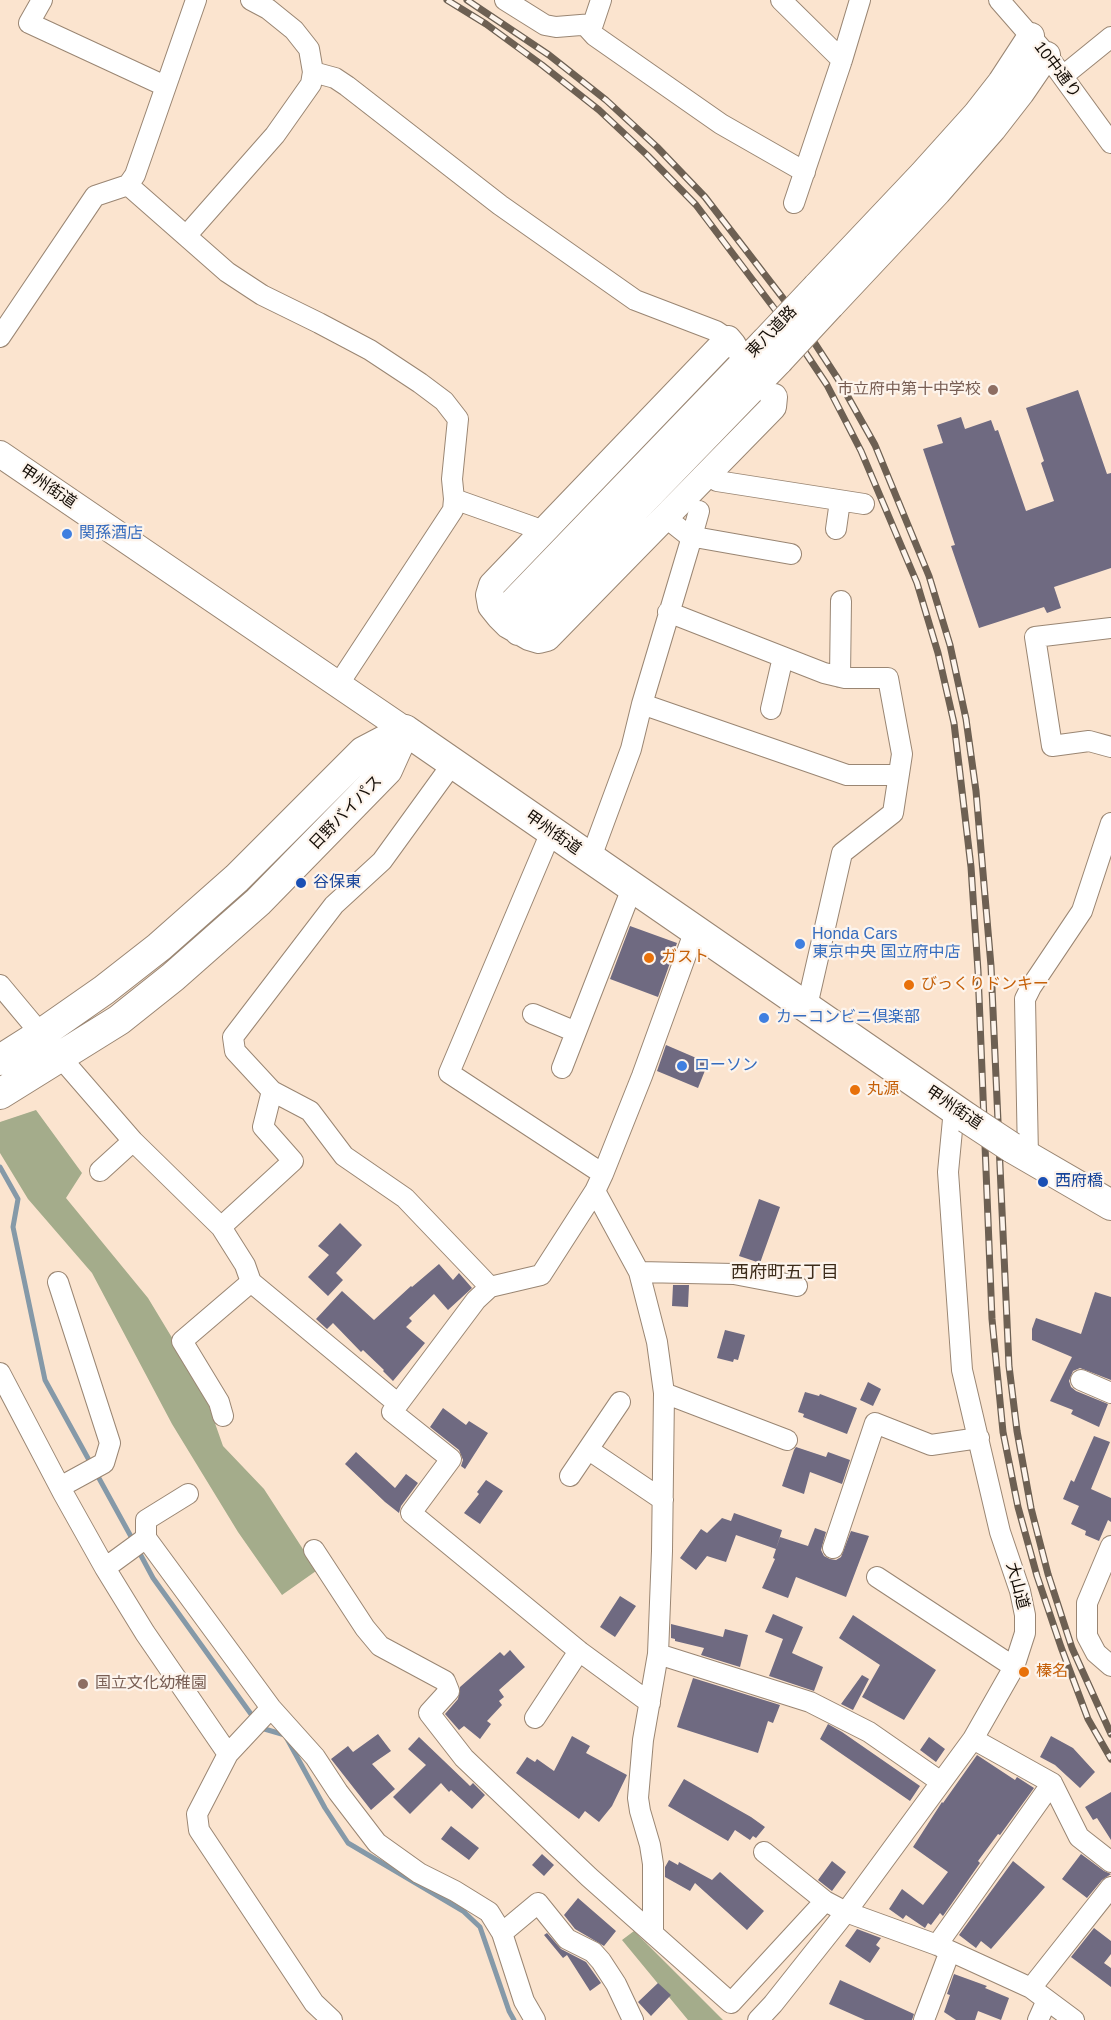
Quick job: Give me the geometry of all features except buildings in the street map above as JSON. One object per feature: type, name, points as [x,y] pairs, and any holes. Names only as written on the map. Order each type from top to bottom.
[{"type":"highway","name":"甲州街道","points":[[405,730],[590,860],[807,1006],[961,1114],[1020,1152],[1111,1204]]},
{"type":"highway","name":"日野バイパス","points":[[4,1058],[104,990],[159,947],[237,878],[363,752],[405,730]]},
{"type":"highway","name":"日野バイパス","points":[[0,1094],[119,1020],[173,977],[258,902],[387,770],[405,730]]},
{"type":"main road","name":"東八道路","points":[[509,624],[764,341],[824,296],[938,192],[993,129],[1039,45]]},
{"type":"main road","name":"東八道路","points":[[509,624],[780,361],[824,296]]},
{"type":"main road","points":[[730,342],[492,585],[489,595],[491,606],[509,624],[539,640],[548,638],[773,407],[774,397]]},
{"type":"main road","name":"甲州街道","points":[[0,454],[405,730]]},
{"type":"street","points":[[42,0],[29,23],[165,86]]},
{"type":"street","points":[[0,337],[95,196],[128,185],[135,175],[196,0]]},
{"type":"street","points":[[186,236],[276,135],[311,84],[313,72],[309,49],[294,30],[268,9],[251,0]]},
{"type":"street","points":[[505,0],[545,25],[555,27],[593,24],[601,0]]},
{"type":"street","points":[[781,0],[842,60]]},
{"type":"street","points":[[794,203],[860,0]]},
{"type":"street","name":"10中通り","points":[[999,0],[1039,45],[1111,143]]},
{"type":"street","points":[[585,25],[595,36],[721,124],[805,172]]},
{"type":"street","points":[[1063,76],[1111,37]]},
{"type":"street","points":[[313,72],[335,78],[347,86],[500,205],[635,300],[716,331],[730,342]]},
{"type":"street","points":[[128,185],[227,272],[262,295],[370,350],[444,401],[458,419],[452,479],[453,510],[338,685]]},
{"type":"street","points":[[708,473],[717,481],[864,504]]},
{"type":"street","points":[[454,499],[533,527],[541,534]]},
{"type":"street","points":[[837,529],[840,501]]},
{"type":"street","points":[[689,536],[694,529],[699,511]]},
{"type":"street","points":[[665,517],[689,536],[791,554]]},
{"type":"street","points":[[590,860],[631,749],[668,612],[691,540],[689,536]]},
{"type":"street","points":[[840,677],[841,601]]},
{"type":"street","points":[[668,612],[840,677],[888,678],[902,754],[893,813],[842,853],[807,1006]]},
{"type":"street","points":[[1111,628],[1035,637],[1052,746],[1089,741],[1111,747]]},
{"type":"street","points":[[771,709],[783,657]]},
{"type":"street","points":[[642,704],[847,775],[898,775]]},
{"type":"street","points":[[453,763],[382,861],[334,905],[233,1037],[235,1051],[272,1090],[310,1112],[344,1155],[405,1198],[490,1287]]},
{"type":"street","points":[[1020,1152],[1025,999],[1082,911],[1111,824]]},
{"type":"street","points":[[551,832],[449,1073],[599,1183],[639,1272],[657,1342],[663,1393],[663,1500],[658,1654],[639,1770],[638,1798],[650,1845],[654,1934]]},
{"type":"street","points":[[562,1068],[632,888]]},
{"type":"street","points":[[650,1703],[579,1651],[411,1513],[451,1459],[392,1412],[476,1300],[490,1287],[541,1275],[599,1183],[642,1076],[695,930]]},
{"type":"street","points":[[0,985],[41,1034]]},
{"type":"street","points":[[532,1014],[576,1032]]},
{"type":"street","points":[[61,1058],[133,1141],[222,1227],[245,1265],[251,1282],[397,1403]]},
{"type":"street","points":[[222,1227],[293,1161],[263,1127],[272,1090]]},
{"type":"street","name":"大山道","points":[[758,2020],[846,1912],[973,1739],[1014,1667],[1025,1633],[1025,1615],[1020,1591],[1000,1532],[962,1370],[948,1172],[961,1114]]},
{"type":"street","points":[[100,1171],[133,1141]]},
{"type":"street","points":[[639,1272],[734,1274],[797,1286]]},
{"type":"street","points":[[58,1282],[110,1443],[104,1463],[60,1487]]},
{"type":"street","points":[[224,1416],[219,1402],[182,1341],[251,1282]]},
{"type":"street","points":[[0,1373],[105,1568],[145,1634],[228,1754]]},
{"type":"street","points":[[1081,1380],[1111,1393]]},
{"type":"street","points":[[663,1393],[787,1440]]},
{"type":"street","points":[[570,1476],[620,1402]]},
{"type":"street","points":[[833,1548],[875,1423],[931,1445],[979,1438]]},
{"type":"street","points":[[589,1450],[663,1500]]},
{"type":"street","points":[[105,1568],[138,1544],[146,1520],[188,1494]]},
{"type":"street","points":[[138,1544],[262,1717],[315,1757],[338,1792],[377,1843],[419,1873],[489,1912],[502,1933],[524,2001],[535,2020]]},
{"type":"street","points":[[1111,1546],[1087,1603],[1087,1636],[1096,1653],[1111,1666]]},
{"type":"street","points":[[314,1551],[365,1628],[380,1646],[445,1681],[449,1691],[429,1713],[464,1758],[589,1878],[731,2003],[825,1901]]},
{"type":"street","points":[[877,1577],[1014,1667]]},
{"type":"street","points":[[536,1718],[579,1651]]},
{"type":"street","points":[[658,1654],[810,1702],[870,1732],[941,1782]]},
{"type":"street","points":[[262,1717],[228,1754],[197,1814],[199,1830],[314,2003],[332,2020]]},
{"type":"street","points":[[973,1739],[1052,1783],[1079,1837],[1111,1862]]},
{"type":"street","points":[[924,2020],[944,1948],[1052,1783]]},
{"type":"street","points":[[764,1852],[825,1901],[846,1912],[944,1948],[1039,1994],[1074,2020]]},
{"type":"street","points":[[1038,2020],[1039,1994],[1111,1887]]},
{"type":"street","points":[[502,1933],[538,1903],[567,1939],[593,1952],[601,1961],[616,1983],[633,2020]]},
{"type":"green space","points":[[36,1110],[82,1173],[66,1198],[148,1298],[203,1389],[223,1446],[264,1489],[316,1571],[282,1595],[238,1532],[172,1424],[92,1273],[28,1199],[0,1153],[0,1122]]},
{"type":"green space","points":[[634,1931],[723,2020],[688,2020],[622,1940]]},
{"type":"waterway","points":[[0,1167],[18,1199],[13,1227],[45,1380],[134,1542]]},
{"type":"waterway","points":[[138,1550],[153,1578],[261,1728],[285,1735],[325,1808],[348,1843],[463,1911],[480,1927],[514,2020]]},
{"type":"railway","points":[[447,0],[486,24],[599,110],[696,205],[789,328],[827,385],[861,451],[917,583],[938,653],[954,723],[971,867],[978,971],[992,1319],[1003,1432],[1018,1507],[1037,1576],[1088,1719],[1111,1759]]},
{"type":"railway","points":[[467,0],[549,55],[606,100],[657,147],[705,197],[799,319],[838,379],[875,445],[929,576],[950,645],[966,719],[976,791],[991,966],[1009,1366],[1017,1431],[1031,1508],[1048,1574],[1072,1648],[1111,1734]]},
{"type":"place","name":"市立府中第十中学校","points":[[993,390]]},
{"type":"place","name":"関孫酒店","points":[[67,534]]},
{"type":"place","name":"谷保東","points":[[301,883]]},
{"type":"place","name":"Honda Cars 東京中央 国立府中店","points":[[800,944]]},
{"type":"place","name":"ガスト","points":[[649,958]]},
{"type":"place","name":"びっくりドンキー","points":[[909,985]]},
{"type":"place","name":"カーコンビニ倶楽部","points":[[764,1018]]},
{"type":"place","name":"ローソン","points":[[682,1066]]},
{"type":"place","name":"丸源","points":[[855,1090]]},
{"type":"place","name":"西府橋","points":[[1043,1182]]},
{"type":"place","name":"榛名","points":[[1024,1672]]},
{"type":"place","name":"国立文化幼稚園","points":[[83,1684]]},
{"type":"district","name":"西府町五丁目","points":[[785,1273]]}]
